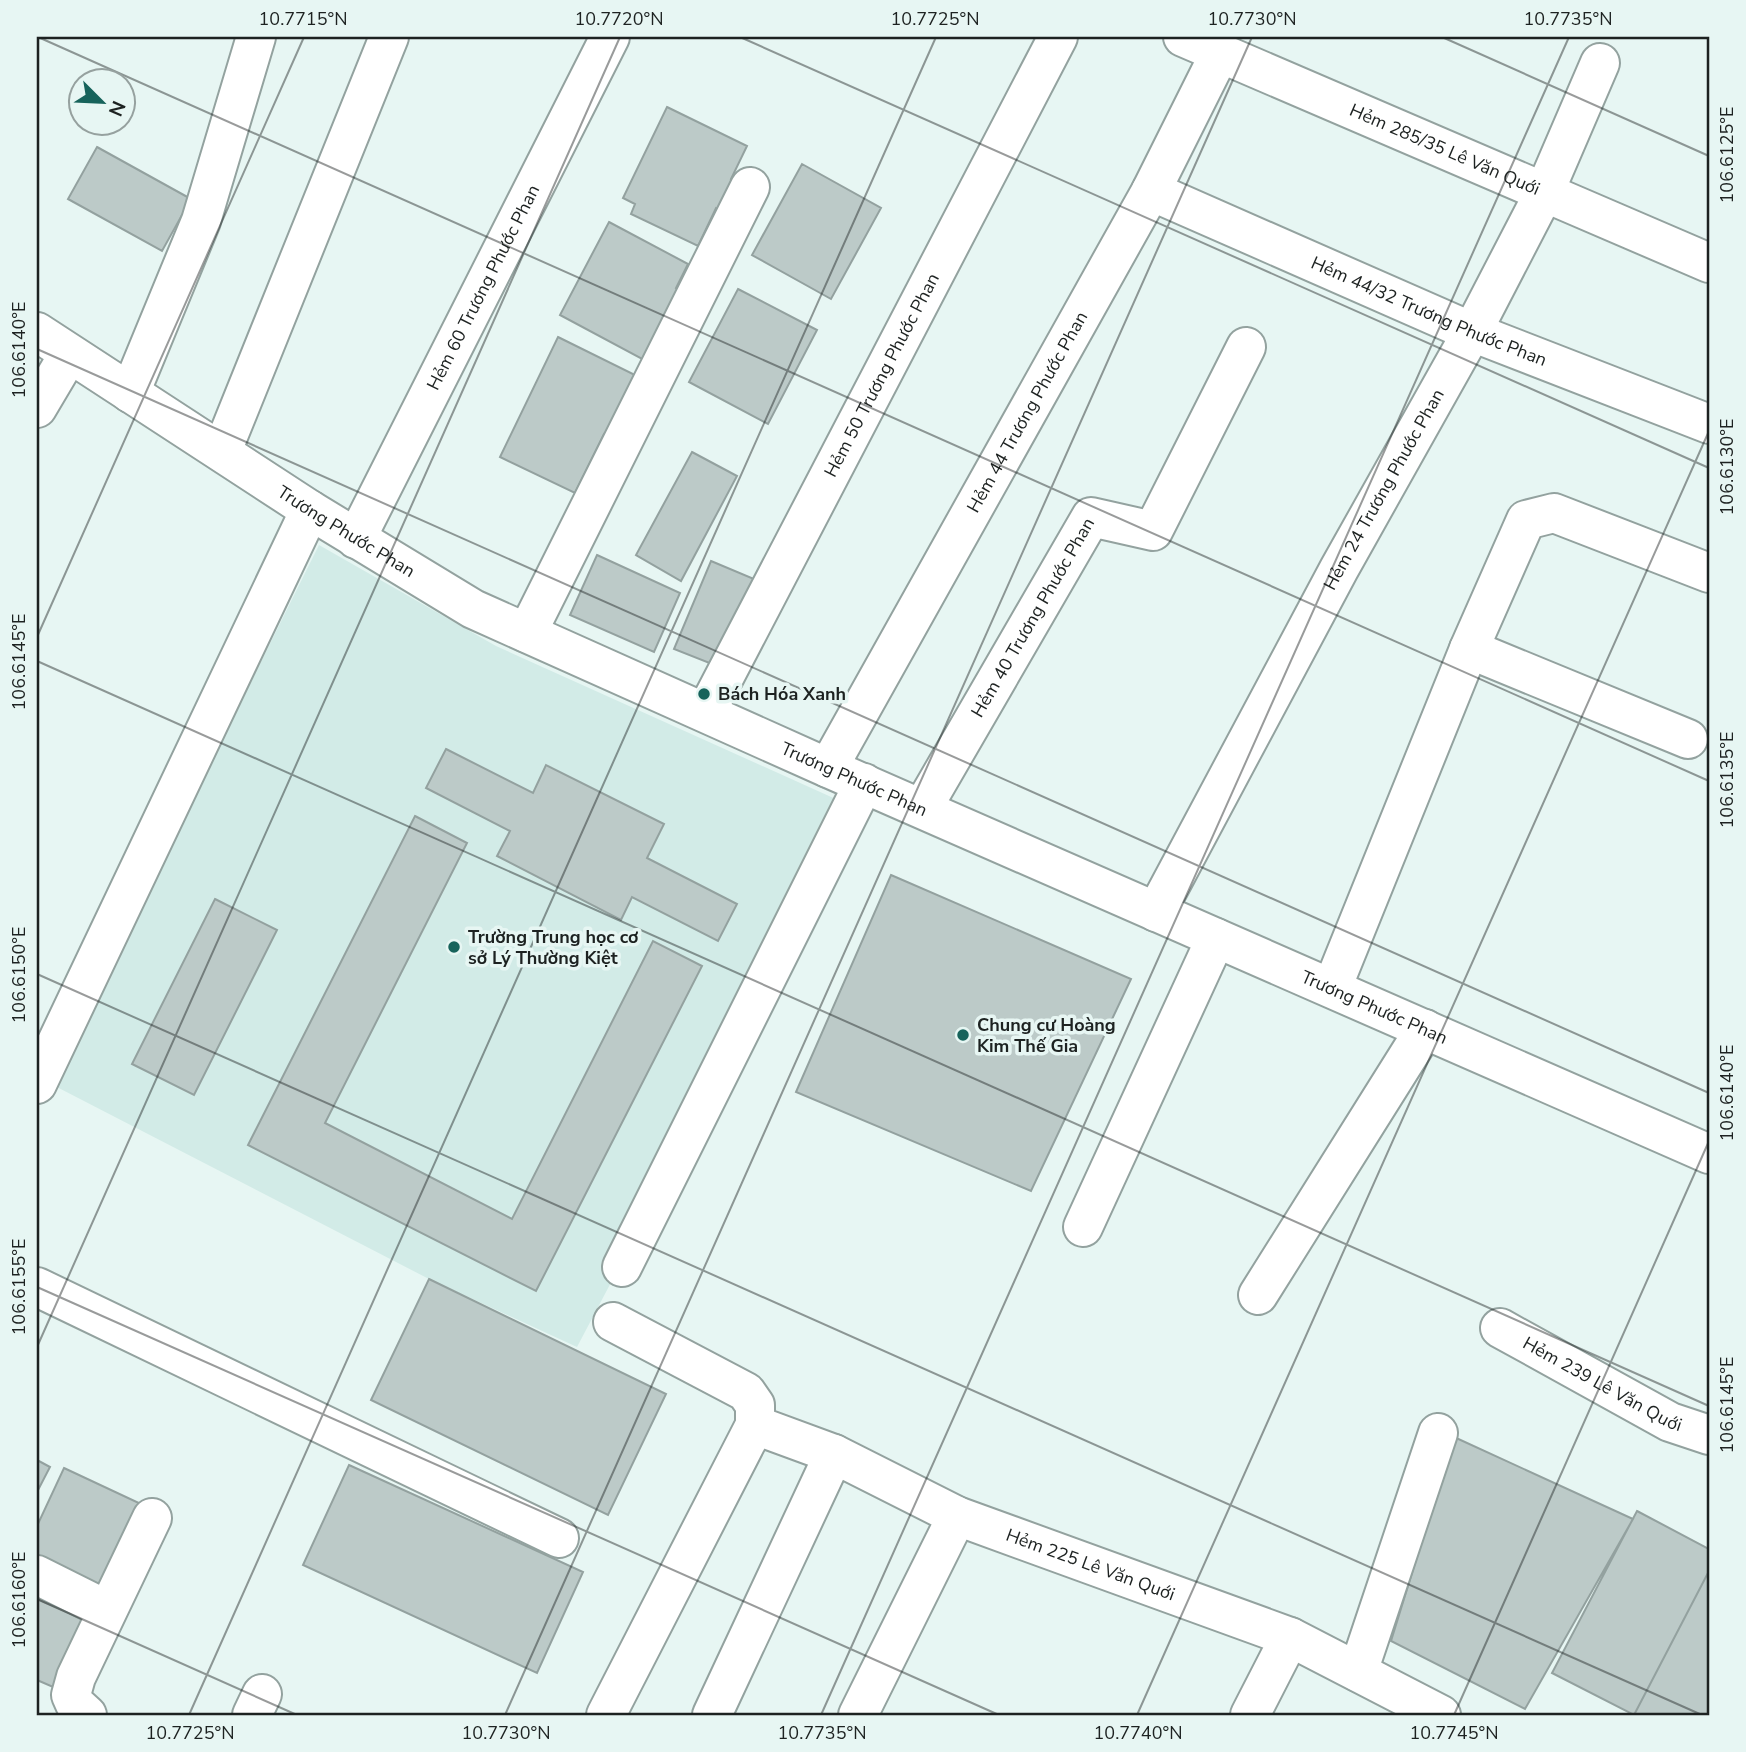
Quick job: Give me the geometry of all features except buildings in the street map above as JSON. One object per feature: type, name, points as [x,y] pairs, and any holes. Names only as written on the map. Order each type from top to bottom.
[{"type":"street","points":[[130,393],[201,221],[256,37]]},
{"type":"street","points":[[222,451],[389,37]]},
{"type":"street","name":"Hẻm 60 Trương Phước Phan","points":[[356,538],[610,37]]},
{"type":"street","name":"Hẻm 50 Trương Phước Phan","points":[[706,712],[1058,37]]},
{"type":"street","name":"Hẻm 285/35 Lê Văn Quới","points":[[1182,37],[1709,262]]},
{"type":"street","name":"Hẻm 44 Trương Phước Phan","points":[[828,768],[1152,191],[1220,53]]},
{"type":"street","name":"Hẻm 24 Trương Phước Phan","points":[[1156,912],[1339,569],[1472,332],[1544,193],[1600,63]]},
{"type":"street","points":[[527,633],[750,187]]},
{"type":"street","name":"Hẻm 44/32 Trương Phước Phan","points":[[1152,191],[1472,332],[1709,424]]},
{"type":"street","name":"Trương Phước Phan","points":[[37,332],[310,510],[473,609],[828,768],[923,807],[1709,1154]]},
{"type":"street","name":"Hẻm 40 Trương Phước Phan","points":[[923,807],[1091,517],[1153,531],[1246,347]]},
{"type":"street","points":[[37,408],[69,354]]},
{"type":"street","points":[[37,1084],[310,510]]},
{"type":"street","points":[[1332,988],[1469,649],[1526,520],[1554,513],[1709,573]]},
{"type":"street","points":[[1469,649],[1688,739]]},
{"type":"street","points":[[622,1267],[864,783]]},
{"type":"street","points":[[1083,1227],[1216,938]]},
{"type":"street","points":[[1258,1295],[1424,1029]]},
{"type":"street","points":[[37,1287],[559,1538]]},
{"type":"street","points":[[606,1715],[755,1415],[746,1392],[613,1322]]},
{"type":"street","name":"Hẻm 239 Lê Văn Quới","points":[[1500,1328],[1670,1422],[1709,1435]]},
{"type":"street","name":"Hẻm 225 Lê Văn Quới","points":[[755,1415],[957,1516],[1290,1637],[1441,1715]]},
{"type":"street","points":[[1358,1672],[1437,1433]]},
{"type":"street","points":[[712,1715],[834,1454]]},
{"type":"street","points":[[858,1715],[957,1516]]},
{"type":"street","points":[[87,1715],[75,1704],[71,1695],[107,1610],[152,1518]]},
{"type":"street","points":[[37,1575],[107,1610]]},
{"type":"street","points":[[1250,1715],[1290,1637]]},
{"type":"shaded area","name":"Trường Trung học cơ sở Lý Thường Kiệt","points":[[319,545],[496,646],[860,810],[577,1347],[429,1279],[51,1084]]},
{"type":"place","name":"Bách Hóa Xanh","points":[[704,694]]},
{"type":"place","name":"Trường Trung học cơ sở Lý Thường Kiệt","points":[[454,947]]},
{"type":"place","name":"Chung cư Hoàng Kim Thế Gia","points":[[963,1035]]}]
